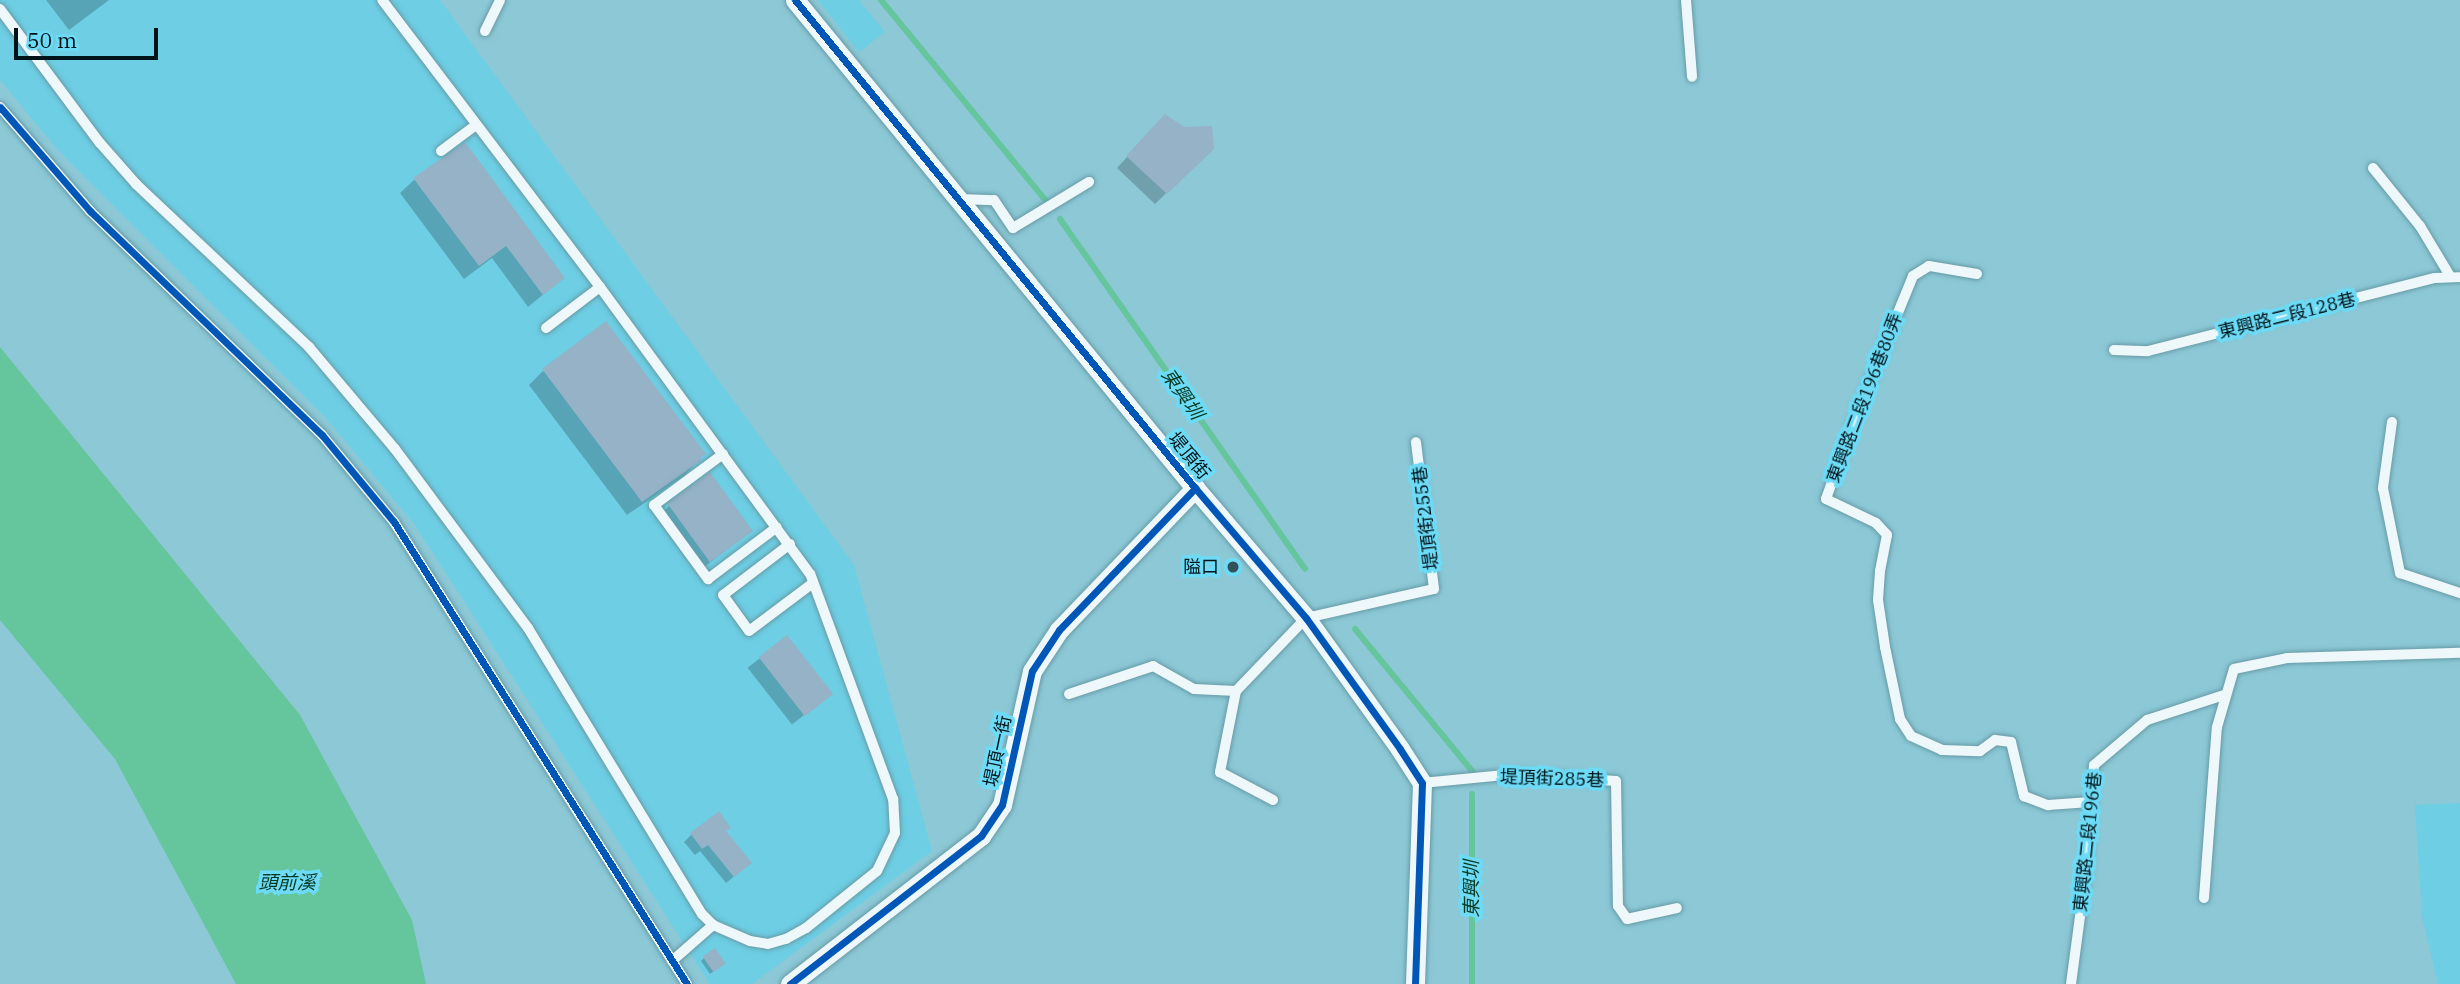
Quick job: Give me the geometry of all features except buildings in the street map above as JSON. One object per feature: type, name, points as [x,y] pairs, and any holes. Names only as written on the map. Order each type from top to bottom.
[{"type":"street","name":"堤頂街","points":[[795,0],[1195,488],[1306,618],[1422,783]]},
{"type":"street","name":"堤頂一街","points":[[790,984],[981,836],[1002,805],[1032,671],[1059,630],[1195,488]]},
{"type":"street","points":[[1415,984],[1422,783]]},
{"type":"lane","points":[[0,9],[100,143],[136,184],[309,346],[395,449],[528,628],[691,899],[713,925],[750,941],[768,944],[786,939],[806,928],[877,872],[895,833],[893,799],[813,583],[790,544],[600,287],[382,0]]},
{"type":"lane","points":[[485,31],[500,0]]},
{"type":"lane","points":[[1686,0],[1692,77]]},
{"type":"lane","points":[[0,107],[90,211],[322,435],[394,522],[687,984]]},
{"type":"lane","points":[[441,151],[476,125]]},
{"type":"lane","points":[[2373,169],[2420,226],[2455,277]]},
{"type":"lane","points":[[958,198],[994,200],[1013,228],[1090,182]]},
{"type":"lane","name":"東興路二段196巷80弄","points":[[1977,274],[1929,267],[1913,275],[1856,415],[1826,499],[1876,523],[1887,535],[1878,600],[1900,719],[1911,736],[1942,750],[1980,751],[1994,740],[2011,742],[2024,796],[2048,805],[2090,802]]},
{"type":"lane","name":"東興路二段128巷","points":[[2114,350],[2148,351],[2455,277]]},
{"type":"lane","points":[[546,328],[600,287]]},
{"type":"lane","points":[[2392,422],[2383,488],[2400,573],[2460,593]]},
{"type":"lane","name":"堤頂街255巷","points":[[1306,618],[1434,589],[1416,442]]},
{"type":"lane","points":[[723,454],[654,505],[708,579],[777,527]]},
{"type":"lane","points":[[790,544],[723,595],[749,631],[813,583]]},
{"type":"lane","points":[[1273,800],[1220,772],[1236,691],[1306,618]]},
{"type":"lane","points":[[2204,898],[2217,727],[2224,695],[2234,669],[2287,658],[2460,653]]},
{"type":"lane","points":[[1069,694],[1153,666],[1194,689],[1236,691]]},
{"type":"lane","name":"東興路二段196巷","points":[[2071,984],[2086,872],[2094,765],[2147,720],[2224,695]]},
{"type":"lane","name":"堤頂街285巷","points":[[1422,783],[1515,774],[1616,781],[1618,905],[1627,919],[1677,908]]},
{"type":"lane","points":[[672,961],[713,925]]},
{"type":"shaded area","points":[[0,0],[440,0],[854,565],[932,851],[752,984],[710,984],[415,525],[326,418],[57,149],[0,80]]},
{"type":"shaded area","points":[[818,0],[859,0],[885,32],[859,52]]},
{"type":"shaded area","points":[[2460,803],[2460,984],[2438,984],[2422,916],[2415,805]]},
{"type":"water","name":"頭前溪","points":[[0,347],[300,715],[412,920],[426,984],[236,984],[115,759],[0,620]]},
{"type":"waterway","name":"東興圳","points":[[881,0],[1047,202]]},
{"type":"waterway","name":"東興圳","points":[[1060,219],[1305,569]]},
{"type":"waterway","name":"東興圳","points":[[1355,629],[1473,772]]},
{"type":"waterway","name":"東興圳","points":[[1472,794],[1472,984]]},
{"type":"cycle path","points":[[795,0],[1195,488],[1306,618],[1422,783],[1415,984]]},
{"type":"cycle path","points":[[0,107],[90,211],[322,435],[394,522],[687,984]]},
{"type":"cycle path","points":[[790,984],[981,836],[1002,805],[1032,671],[1059,630],[1195,488]]},
{"type":"place","name":"隘口","points":[[1233,567]]}]
